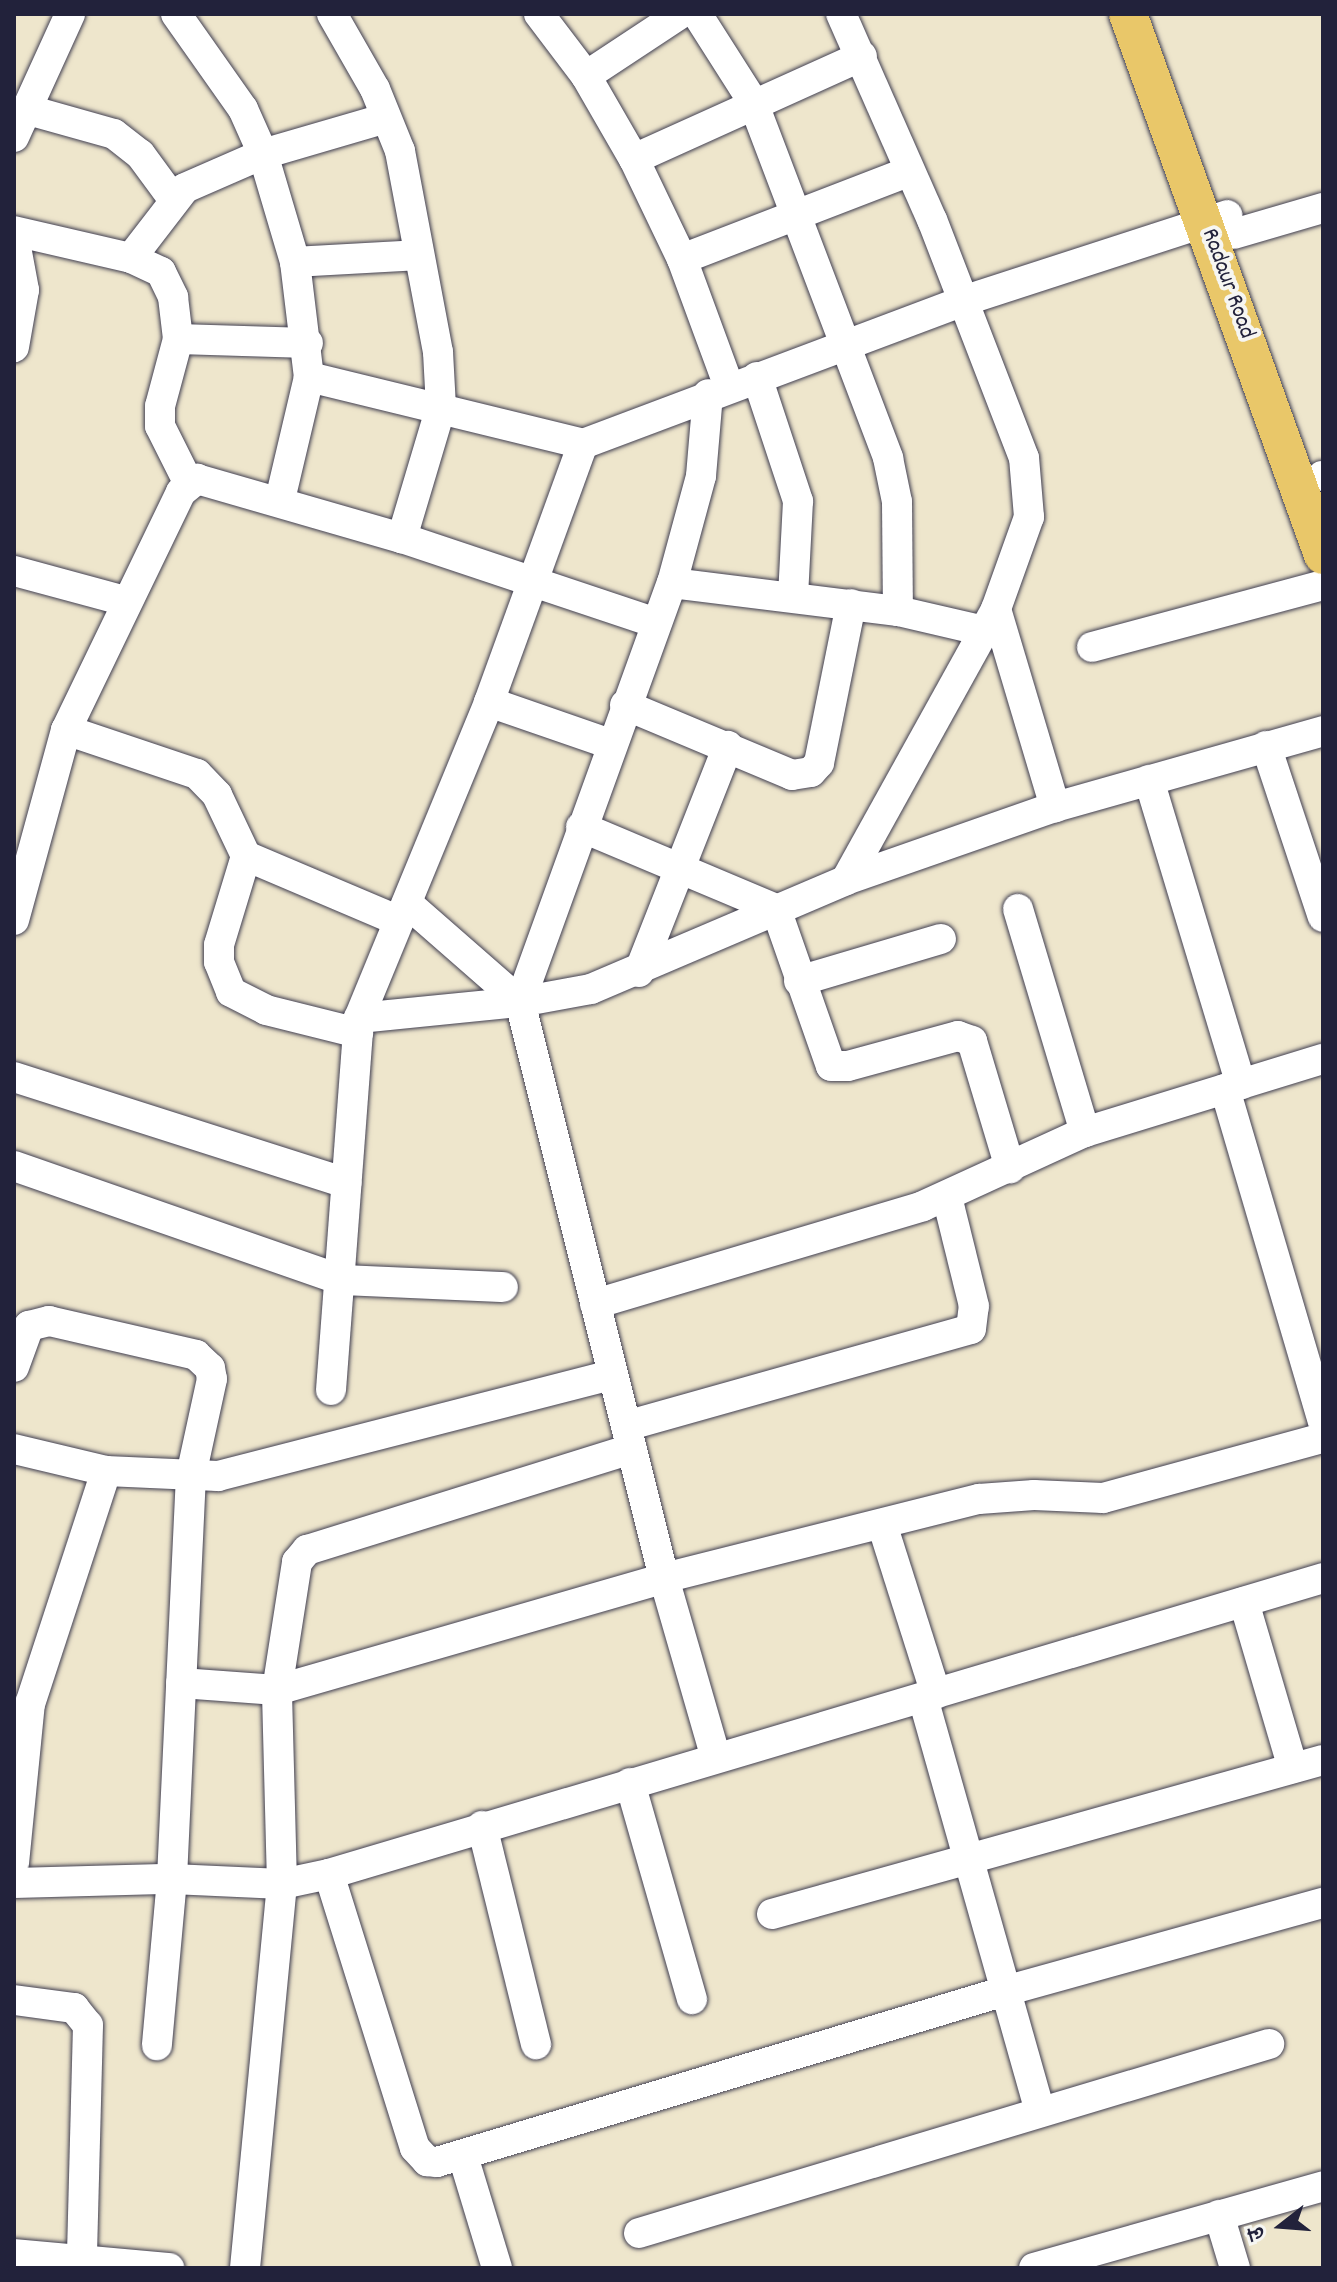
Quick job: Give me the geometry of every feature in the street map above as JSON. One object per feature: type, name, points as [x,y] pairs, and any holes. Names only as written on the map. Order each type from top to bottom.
[{"type":"main road","name":"Radaur Road","points":[[1128,14],[1222,223],[1323,476]]},
{"type":"main road","name":"Radaur Road","points":[[1152,14],[1222,223],[1323,555]]},
{"type":"street","points":[[70,14],[22,100],[114,134],[140,154],[173,199]]},
{"type":"street","points":[[176,14],[220,71],[263,154],[295,262],[308,343],[309,377],[280,500]]},
{"type":"street","points":[[332,14],[400,151],[438,352],[441,407],[402,538]]},
{"type":"street","points":[[539,14],[586,76],[634,159],[682,259],[731,386],[798,501],[793,597]]},
{"type":"street","points":[[586,76],[680,14]]},
{"type":"street","points":[[697,14],[753,102],[847,344],[893,476],[898,611]]},
{"type":"street","points":[[841,14],[910,171],[1015,431],[1030,489],[1029,517],[990,620],[846,880]]},
{"type":"street","points":[[634,159],[753,102],[862,56]]},
{"type":"street","points":[[131,258],[173,199],[263,154],[386,118]]},
{"type":"street","points":[[682,259],[910,171]]},
{"type":"street","points":[[309,377],[583,444],[963,301],[1222,223],[1323,208]]},
{"type":"street","points":[[14,347],[24,290],[14,234],[131,258],[161,272],[173,297],[178,339],[160,406],[160,426],[189,484]]},
{"type":"street","points":[[295,262],[419,255]]},
{"type":"street","points":[[178,339],[308,343]]},
{"type":"street","points":[[716,1758],[664,1578],[611,1375],[520,1002],[610,744],[672,583],[701,476],[731,386]]},
{"type":"street","points":[[331,1390],[358,1026],[489,702],[583,444]]},
{"type":"street","points":[[14,920],[66,730],[125,601],[189,484],[207,479],[280,500],[656,623]]},
{"type":"street","points":[[14,571],[125,601]]},
{"type":"street","points":[[672,583],[990,620]]},
{"type":"street","points":[[1092,647],[1323,585]]},
{"type":"street","points":[[625,705],[792,775],[811,772],[819,763],[851,604]]},
{"type":"street","points":[[990,620],[1055,807]]},
{"type":"street","points":[[489,702],[610,744]]},
{"type":"street","points":[[66,730],[197,774],[217,795],[246,856],[219,945],[219,962],[231,992],[266,1010],[358,1026],[591,989],[639,972],[846,880],[1055,807],[1323,731]]},
{"type":"street","points":[[639,972],[728,746]]},
{"type":"street","points":[[1266,746],[1323,917]]},
{"type":"street","points":[[1149,780],[1323,1421]]},
{"type":"street","points":[[581,827],[681,866],[776,909],[831,1066],[848,1066],[958,1036],[972,1041],[1010,1168]]},
{"type":"street","points":[[246,856],[403,912],[520,1002]]},
{"type":"street","points":[[1018,909],[1085,1132]]},
{"type":"street","points":[[799,981],[941,939]]},
{"type":"street","points":[[595,1304],[947,1197],[1085,1132],[1323,1059]]},
{"type":"street","points":[[14,1077],[347,1183]]},
{"type":"street","points":[[14,1166],[341,1280],[503,1287]]},
{"type":"street","points":[[245,2268],[282,1884],[277,1690],[293,1581],[307,1550],[629,1438],[971,1329],[974,1306],[947,1197]]},
{"type":"street","points":[[14,1367],[29,1326],[49,1321],[206,1360],[212,1379],[191,1475],[172,1879],[157,2045]]},
{"type":"street","points":[[14,1449],[106,1471],[191,1475],[246,1472],[611,1375]]},
{"type":"street","points":[[181,1683],[277,1690],[664,1578],[882,1524],[1005,1495],[1103,1498],[1323,1438]]},
{"type":"street","points":[[14,1863],[30,1704],[106,1471]]},
{"type":"street","points":[[882,1524],[930,1696],[967,1859],[1040,2111]]},
{"type":"street","points":[[14,1883],[172,1879],[282,1884],[329,1874],[1323,1578]]},
{"type":"street","points":[[1244,1602],[1293,1768]]},
{"type":"street","points":[[772,1914],[1323,1760]]},
{"type":"street","points":[[630,1783],[692,1999]]},
{"type":"street","points":[[482,1826],[536,2044]]},
{"type":"street","points":[[329,1874],[415,2148],[427,2161],[463,2156],[1005,1991],[1323,1903]]},
{"type":"street","points":[[14,2000],[74,2008],[88,2025],[82,2261]]},
{"type":"street","points":[[639,2233],[1269,2044]]},
{"type":"street","points":[[463,2156],[497,2268]]},
{"type":"street","points":[[1043,2267],[1323,2186]]},
{"type":"street","points":[[1219,2215],[1235,2268]]},
{"type":"street","points":[[14,2254],[169,2268]]}]
